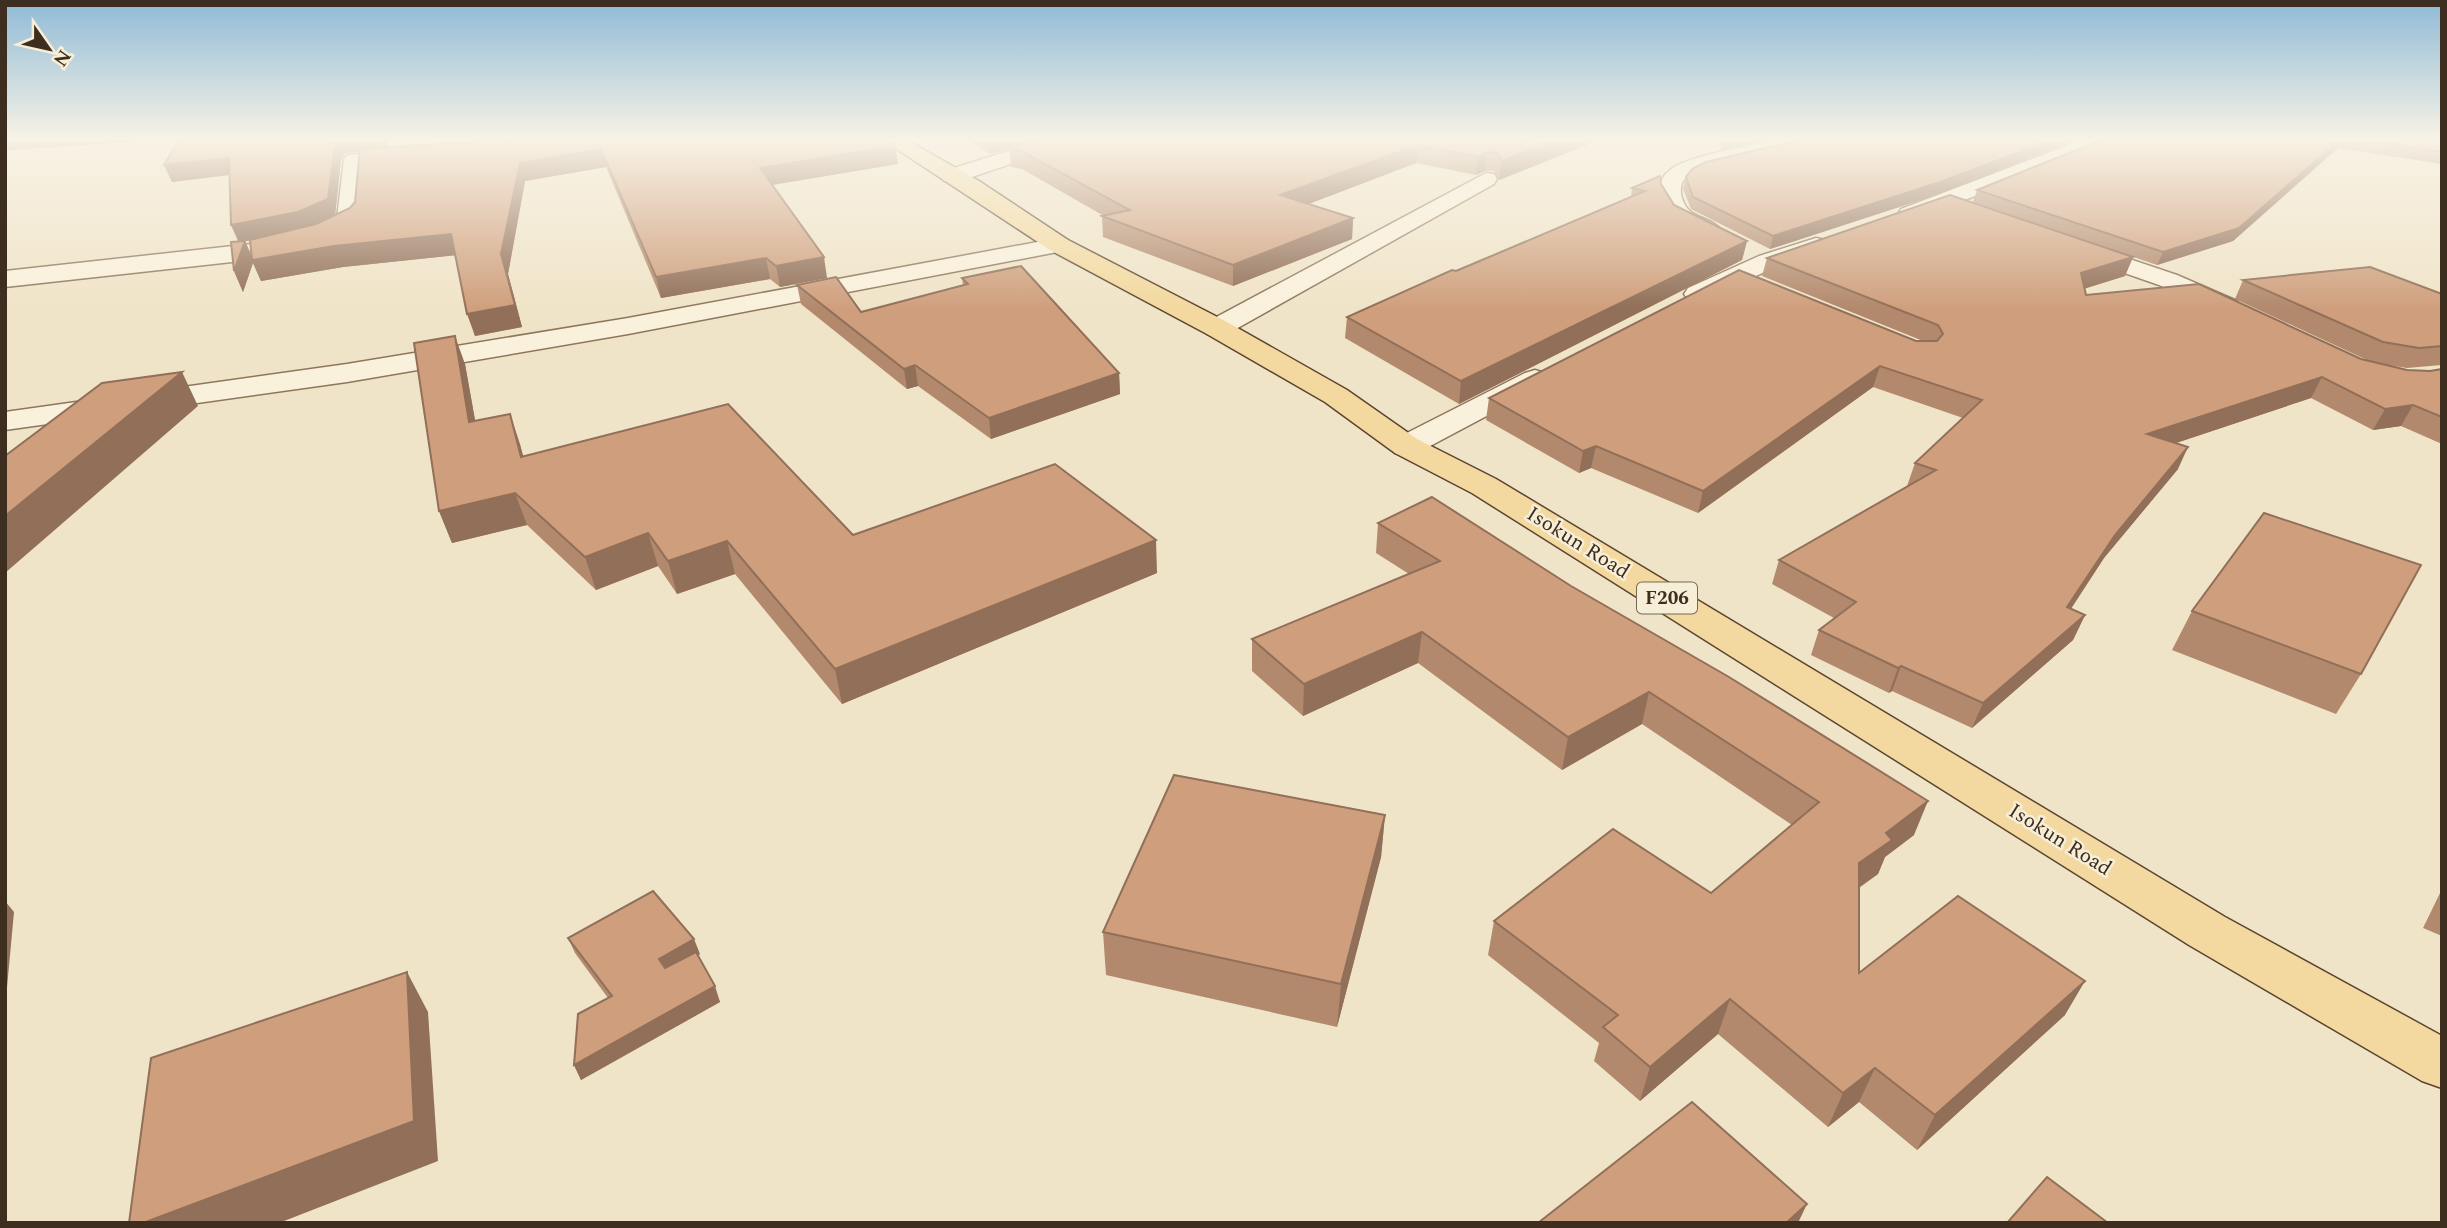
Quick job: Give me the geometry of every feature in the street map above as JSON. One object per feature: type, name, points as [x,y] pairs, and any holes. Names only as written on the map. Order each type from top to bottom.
[{"type":"main road","name":"Isokun Road","points":[[982,195],[1059,245],[1217,328],[1336,396],[1406,446],[1496,493],[2207,931],[2442,1064]]},
{"type":"street","points":[[5,279],[211,257],[309,240],[348,221],[350,195]]},
{"type":"street","points":[[1217,328],[1458,195]]},
{"type":"street","points":[[1671,195],[1680,216],[1749,252],[1843,236]]},
{"type":"street","points":[[1881,223],[1962,195]]},
{"type":"street","points":[[1945,202],[1984,216]]},
{"type":"street","points":[[2050,239],[2168,280],[2252,319]]},
{"type":"street","points":[[5,421],[347,373],[601,331],[1059,245]]},
{"type":"street","points":[[1672,307],[1733,276],[1749,252]]},
{"type":"street","points":[[1733,276],[1770,291]]},
{"type":"street","points":[[1406,446],[1551,370]]},
{"type":"building","points":[[230,195],[328,195],[328,199],[298,212],[231,225]]},
{"type":"building","points":[[356,195],[513,195],[501,254],[515,305],[467,314],[451,234],[334,246],[252,260],[250,240],[316,224],[350,208],[355,202]]},
{"type":"building","points":[[621,195],[780,195],[824,257],[776,266],[766,258],[656,277]]},
{"type":"building","points":[[1103,195],[1281,195],[1353,218],[1233,265],[1102,216],[1130,210]]},
{"type":"building","points":[[1635,195],[1668,195],[1674,205],[1747,241],[1461,381],[1347,317],[1452,270],[1456,271]]},
{"type":"building","points":[[1692,195],[1899,195],[1773,236]]},
{"type":"building","points":[[1951,195],[2133,257],[2081,273],[2086,295],[2199,284],[2361,359],[2407,370],[2442,369],[2442,417],[2413,405],[2385,409],[2322,377],[2147,434],[2188,447],[2115,535],[2067,607],[2085,615],[1983,703],[1901,666],[1898,668],[1819,630],[1856,602],[1779,560],[1936,470],[1915,463],[1982,400],[1880,366],[1703,491],[1596,446],[1583,451],[1489,398],[1739,270],[1916,341],[1937,341],[1943,334],[1938,325],[1767,258]]},
{"type":"building","points":[[1993,195],[2276,195],[2239,228],[2163,252]]},
{"type":"building","points":[[245,241],[234,271],[231,242]]},
{"type":"building","points":[[1021,266],[1119,373],[989,418],[915,365],[904,369],[797,285],[836,277],[861,312],[968,284],[962,278]]},
{"type":"building","points":[[2370,267],[2442,294],[2442,346],[2419,348],[2383,342],[2243,280]]},
{"type":"building","points":[[455,336],[469,422],[510,414],[521,457],[728,404],[853,535],[1055,464],[1156,540],[835,669],[727,541],[668,561],[648,533],[585,557],[515,493],[439,511],[414,343]]},
{"type":"building","points":[[182,372],[5,516],[5,456],[102,383]]},
{"type":"building","points":[[1432,497],[1571,586],[1729,677],[1928,801],[1886,833],[1892,840],[1859,863],[1859,973],[1958,896],[2085,981],[1935,1115],[1875,1068],[1843,1093],[1730,999],[1650,1067],[1603,1027],[1618,1015],[1494,921],[1613,829],[1711,893],[1819,802],[1649,692],[1568,737],[1422,632],[1304,684],[1252,639],[1440,561],[1378,523]]},
{"type":"building","points":[[2264,513],[2421,565],[2361,674],[2192,611]]},
{"type":"building","points":[[1174,775],[1385,815],[1341,984],[1103,932]]},
{"type":"building","points":[[653,891],[694,939],[659,959],[665,968],[696,952],[715,986],[574,1065],[578,1014],[612,996],[568,938]]},
{"type":"building","points":[[407,972],[414,1121],[143,1223],[129,1223],[151,1058]]},
{"type":"building","points":[[1692,1102],[1807,1204],[1786,1223],[1538,1223]]},
{"type":"building","points":[[2047,1177],[2108,1223],[2007,1223]]}]
